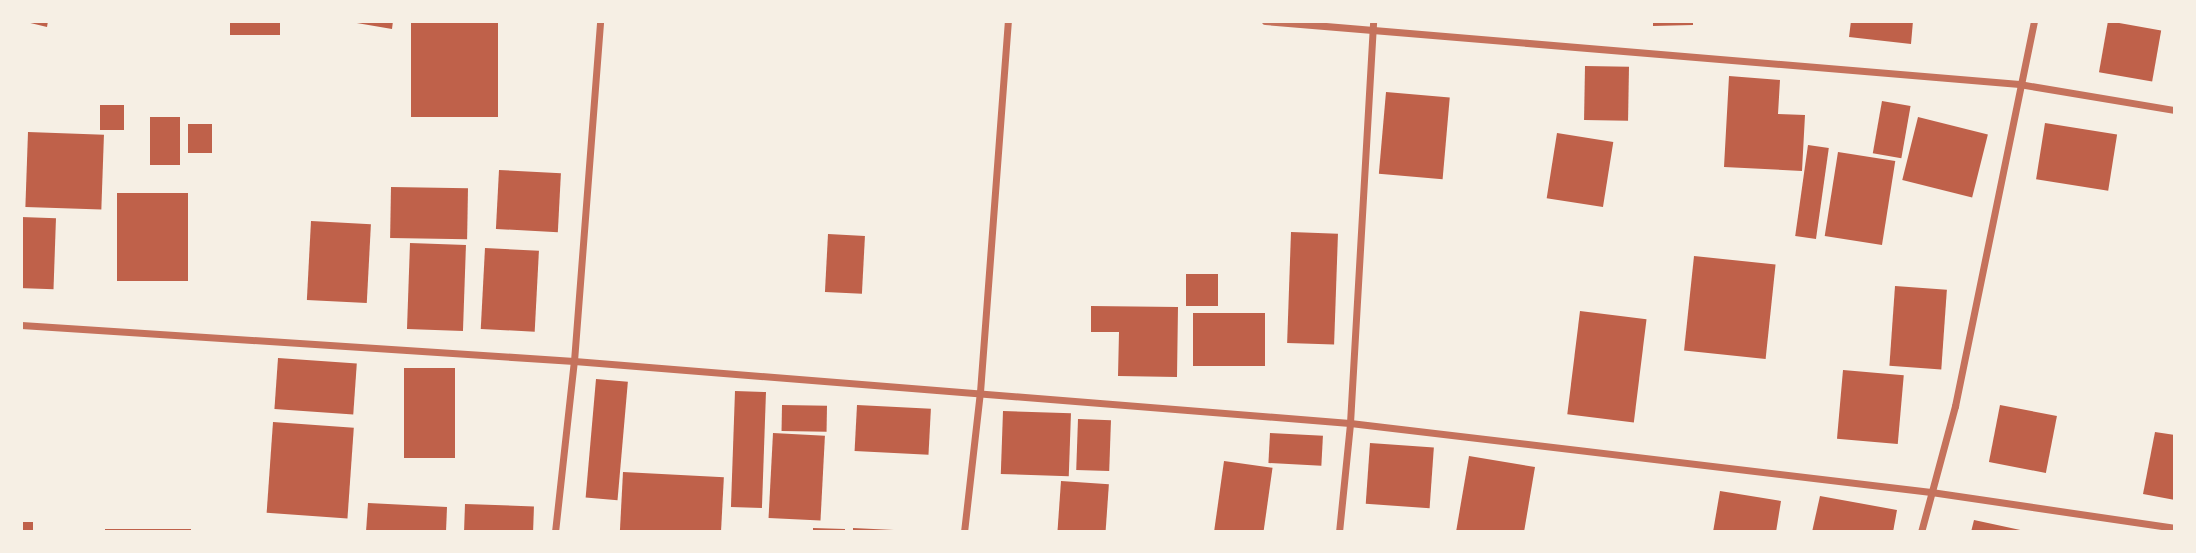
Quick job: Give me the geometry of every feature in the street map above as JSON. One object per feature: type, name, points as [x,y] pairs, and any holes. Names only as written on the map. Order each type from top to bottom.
[{"type":"street","points":[[555,532],[574,361],[600,21]]},
{"type":"street","points":[[964,532],[980,392],[1008,21]]},
{"type":"street","points":[[1265,21],[1373,24],[2019,84],[2175,110]]},
{"type":"street","points":[[1921,532],[1955,406],[2034,21]]},
{"type":"street","points":[[1339,532],[1350,423],[1373,24]]},
{"type":"street","points":[[21,325],[574,361],[1350,423],[1931,492],[2175,528]]},
{"type":"building","points":[[22,21],[48,21],[47,27]]},
{"type":"building","points":[[230,21],[280,21],[280,35],[230,35]]},
{"type":"building","points":[[345,21],[393,21],[392,29]]},
{"type":"building","points":[[411,21],[498,21],[498,117],[411,117]]},
{"type":"building","points":[[1653,21],[1693,21],[1693,25],[1653,26]]},
{"type":"building","points":[[1851,21],[1913,21],[1911,44],[1849,37]]},
{"type":"building","points":[[2108,21],[2161,30],[2152,82],[2099,72]]},
{"type":"building","points":[[1585,66],[1629,67],[1628,121],[1584,120]]},
{"type":"building","points":[[1729,76],[1780,80],[1778,114],[1805,115],[1802,171],[1724,167]]},
{"type":"building","points":[[1386,92],[1450,98],[1443,179],[1379,174]]},
{"type":"building","points":[[1882,101],[1911,106],[1901,158],[1873,153]]},
{"type":"building","points":[[100,105],[124,105],[124,130],[100,130]]},
{"type":"building","points":[[150,117],[180,117],[180,165],[150,165]]},
{"type":"building","points":[[1918,117],[1988,134],[1972,197],[1902,180]]},
{"type":"building","points":[[2045,123],[2117,134],[2108,191],[2036,179]]},
{"type":"building","points":[[188,124],[212,124],[212,153],[188,153]]},
{"type":"building","points":[[28,132],[104,135],[101,210],[25,207]]},
{"type":"building","points":[[1557,133],[1613,142],[1603,207],[1547,198]]},
{"type":"building","points":[[1808,145],[1829,148],[1816,239],[1795,236]]},
{"type":"building","points":[[1838,152],[1895,161],[1882,245],[1825,236]]},
{"type":"building","points":[[499,170],[561,173],[558,232],[496,229]]},
{"type":"building","points":[[391,187],[468,188],[467,239],[390,238]]},
{"type":"building","points":[[117,193],[188,193],[188,281],[117,281]]},
{"type":"building","points":[[21,217],[56,218],[54,289],[21,288]]},
{"type":"building","points":[[311,221],[371,224],[367,303],[307,300]]},
{"type":"building","points":[[1291,232],[1338,234],[1334,345],[1287,343]]},
{"type":"building","points":[[828,234],[865,236],[862,294],[825,292]]},
{"type":"building","points":[[410,243],[466,245],[463,331],[407,329]]},
{"type":"building","points":[[485,248],[539,251],[535,332],[481,329]]},
{"type":"building","points":[[1694,256],[1776,265],[1766,359],[1684,350]]},
{"type":"building","points":[[1186,274],[1218,274],[1218,306],[1186,306]]},
{"type":"building","points":[[1895,286],[1947,290],[1941,369],[1889,366]]},
{"type":"building","points":[[1091,306],[1178,307],[1177,377],[1118,376],[1119,332],[1091,332]]},
{"type":"building","points":[[1580,311],[1647,319],[1634,422],[1567,414]]},
{"type":"building","points":[[1193,313],[1265,313],[1265,366],[1193,366]]},
{"type":"building","points":[[278,358],[357,364],[353,414],[274,409]]},
{"type":"building","points":[[404,368],[455,368],[455,458],[404,458]]},
{"type":"building","points":[[1843,370],[1904,375],[1898,444],[1837,439]]},
{"type":"building","points":[[596,379],[628,382],[618,500],[586,498]]},
{"type":"building","points":[[735,391],[766,392],[762,508],[731,507]]},
{"type":"building","points":[[782,405],[827,406],[827,432],[782,431]]},
{"type":"building","points":[[857,405],[931,409],[928,455],[855,451]]},
{"type":"building","points":[[2000,405],[2057,416],[2046,473],[1989,462]]},
{"type":"building","points":[[1003,411],[1071,413],[1069,476],[1001,474]]},
{"type":"building","points":[[1078,419],[1111,420],[1109,471],[1076,470]]},
{"type":"building","points":[[273,422],[354,428],[347,518],[267,513]]},
{"type":"building","points":[[2155,432],[2175,435],[2175,500],[2143,494]]},
{"type":"building","points":[[773,433],[825,436],[820,521],[769,518]]},
{"type":"building","points":[[1270,433],[1323,436],[1321,466],[1268,463]]},
{"type":"building","points":[[1370,443],[1434,447],[1430,508],[1366,504]]},
{"type":"building","points":[[1469,456],[1535,467],[1524,532],[1456,532]]},
{"type":"building","points":[[1224,461],[1273,468],[1264,532],[1214,532]]},
{"type":"building","points":[[623,472],[724,477],[721,532],[620,532]]},
{"type":"building","points":[[1061,481],[1109,484],[1106,532],[1057,532]]},
{"type":"building","points":[[1720,491],[1781,501],[1776,532],[1713,532]]},
{"type":"building","points":[[1820,496],[1897,510],[1893,532],[1812,532]]},
{"type":"building","points":[[368,503],[447,507],[446,532],[366,532]]},
{"type":"building","points":[[465,504],[534,506],[533,532],[464,532]]},
{"type":"building","points":[[1974,520],[2025,531],[2025,532],[1971,532]]},
{"type":"building","points":[[21,522],[33,522],[33,532],[21,532]]},
{"type":"building","points":[[813,528],[845,529],[845,532],[813,532]]},
{"type":"building","points":[[853,528],[894,530],[894,532],[853,532]]},
{"type":"building","points":[[105,529],[191,529],[191,532],[105,532]]}]
